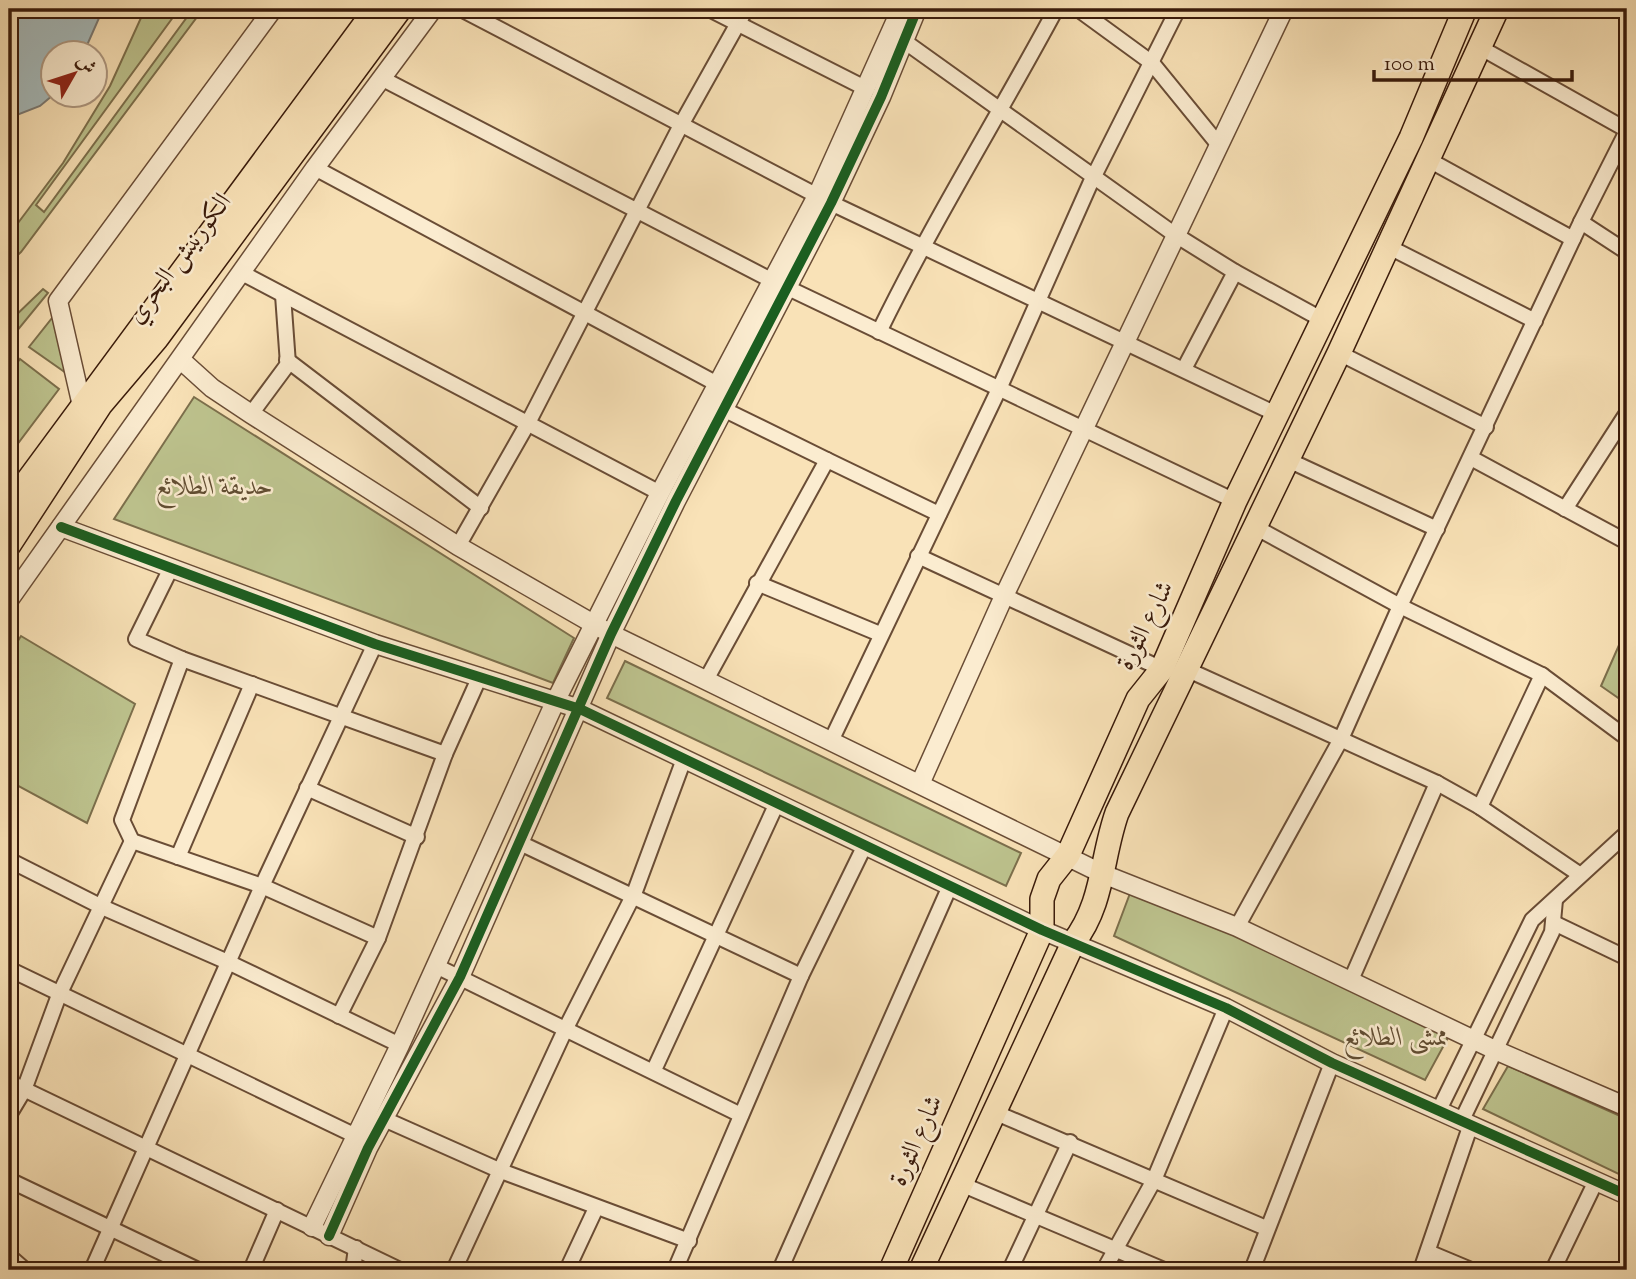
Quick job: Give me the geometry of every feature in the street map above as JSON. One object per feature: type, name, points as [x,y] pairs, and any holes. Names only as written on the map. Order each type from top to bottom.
[{"type":"main road","name":"الكورنيش البحري","points":[[9,506],[376,9]]},
{"type":"main road","name":"الكورنيش البحري","points":[[9,545],[101,404],[157,338],[400,9]]},
{"type":"main road","name":"شارع الثورة","points":[[891,1270],[1042,930],[1041,909],[1045,889],[1054,870],[1068,855],[1138,699],[1161,669],[1235,501],[1411,138],[1465,9]]},
{"type":"main road","name":"شارع الثورة","points":[[921,1270],[1073,943],[1093,911],[1117,813],[1339,353],[1497,9]]},
{"type":"street","points":[[82,406],[58,301],[273,9]]},
{"type":"street","points":[[9,600],[315,168],[433,9]]},
{"type":"street","points":[[461,9],[824,200],[1276,414]]},
{"type":"street","points":[[709,9],[867,89]]},
{"type":"street","points":[[458,546],[528,423],[638,214],[681,125],[746,9]]},
{"type":"street","points":[[824,200],[901,9]]},
{"type":"street","points":[[329,1236],[384,1119],[460,977],[611,634],[725,410],[780,285],[904,41],[917,9]]},
{"type":"street","points":[[879,332],[921,247],[1002,109],[1056,9]]},
{"type":"street","points":[[1078,9],[1152,63],[1218,144]]},
{"type":"street","points":[[831,741],[999,389],[1094,177],[1178,9]]},
{"type":"street","points":[[920,784],[1004,596],[1126,342],[1174,234],[1284,9]]},
{"type":"street","points":[[904,41],[1174,234],[1235,272],[1323,320]]},
{"type":"street","points":[[1237,927],[1341,739],[1400,606],[1581,222],[1627,131],[1481,48]]},
{"type":"street","points":[[381,78],[638,214],[780,285],[1235,501]]},
{"type":"street","points":[[1429,160],[1573,239]]},
{"type":"street","points":[[315,168],[719,385]]},
{"type":"street","points":[[1581,222],[1627,252]]},
{"type":"street","points":[[1389,247],[1535,321]]},
{"type":"street","points":[[1184,369],[1235,272]]},
{"type":"street","points":[[242,273],[660,493]]},
{"type":"street","points":[[312,1227],[400,1045],[593,625],[719,385],[780,285]]},
{"type":"street","points":[[251,414],[288,364],[283,295]]},
{"type":"street","points":[[1339,353],[1486,427]]},
{"type":"street","points":[[181,360],[212,388],[251,414],[458,546],[593,625],[1103,874],[1237,927],[1495,1050],[1627,1107]]},
{"type":"street","points":[[287,360],[481,509]]},
{"type":"street","points":[[725,410],[939,514]]},
{"type":"street","points":[[1565,509],[1627,414]]},
{"type":"street","points":[[1471,458],[1627,542]]},
{"type":"street","points":[[1286,459],[1437,528]]},
{"type":"street","points":[[706,680],[827,460]]},
{"type":"street","points":[[61,527],[375,644],[580,709],[1042,930],[1226,1009],[1332,1063],[1627,1195]]},
{"type":"street","points":[[1255,527],[1400,606],[1542,675],[1627,738]]},
{"type":"street","points":[[918,556],[1161,669]]},
{"type":"street","points":[[171,568],[136,639],[182,659],[445,754]]},
{"type":"street","points":[[757,583],[880,634]]},
{"type":"street","points":[[92,1270],[148,1150],[262,886],[375,644]]},
{"type":"street","points":[[182,659],[122,820],[132,841],[262,886],[378,938]]},
{"type":"street","points":[[1186,669],[1437,783],[1480,807],[1579,874]]},
{"type":"street","points":[[1480,807],[1542,675]]},
{"type":"street","points":[[339,1016],[378,938],[445,754],[480,676]]},
{"type":"street","points":[[178,857],[252,684]]},
{"type":"street","points":[[454,1270],[565,1030],[634,894],[684,759]]},
{"type":"street","points":[[1351,980],[1437,783]]},
{"type":"street","points":[[307,788],[417,837]]},
{"type":"street","points":[[654,1070],[777,803]]},
{"type":"street","points":[[1439,1110],[1532,920],[1579,874],[1627,833]]},
{"type":"street","points":[[9,1115],[24,1090],[59,995],[132,841]]},
{"type":"street","points":[[520,843],[634,894],[801,976]]},
{"type":"street","points":[[674,1270],[801,976],[865,845]]},
{"type":"street","points":[[9,860],[102,907],[230,963],[400,1045]]},
{"type":"street","points":[[780,1270],[950,886]]},
{"type":"street","points":[[1422,1270],[1466,1122],[1495,1050],[1554,923],[1555,900]]},
{"type":"street","points":[[1554,923],[1627,958]]},
{"type":"street","points":[[436,966],[565,1030],[654,1070],[741,1115]]},
{"type":"street","points":[[9,969],[356,1136]]},
{"type":"street","points":[[1104,1270],[1112,1251],[1154,1180],[1226,1009]]},
{"type":"street","points":[[1252,1270],[1332,1063]]},
{"type":"street","points":[[9,1082],[400,1270]]},
{"type":"street","points":[[994,1112],[1070,1142],[1266,1228]]},
{"type":"street","points":[[384,1119],[501,1171],[688,1241]]},
{"type":"street","points":[[1010,1270],[1070,1142]]},
{"type":"street","points":[[9,1180],[198,1270]]},
{"type":"street","points":[[1553,1270],[1597,1181]]},
{"type":"street","points":[[961,1184],[1112,1251],[1164,1270]]},
{"type":"street","points":[[567,1270],[596,1208]]},
{"type":"street","points":[[251,1270],[277,1210]]},
{"type":"street","points":[[353,1270],[356,1248]]},
{"type":"street","points":[[1428,1252],[1471,1270]]},
{"type":"street","points":[[9,1256],[26,1270]]},
{"type":"green space","points":[[145,9],[179,9],[108,106],[110,86]]},
{"type":"green space","points":[[193,9],[203,9],[21,252],[9,263],[9,235],[63,163],[97,108],[107,108],[36,205],[44,212]]},
{"type":"green space","points":[[43,289],[48,293],[12,337],[9,335],[9,322]]},
{"type":"green space","points":[[60,308],[76,380],[29,347]]},
{"type":"green space","points":[[20,359],[59,389],[10,454],[9,374]]},
{"type":"green space","name":"حديقة الطلائع","points":[[194,397],[574,638],[553,683],[114,519]]},
{"type":"green space","points":[[1627,627],[1627,704],[1601,686]]},
{"type":"green space","points":[[21,636],[135,704],[87,823],[9,781],[9,655]]},
{"type":"green space","points":[[625,661],[1021,853],[1006,886],[607,698]]},
{"type":"green space","name":"ممشى الطلائع","points":[[1132,888],[1450,1034],[1425,1080],[1114,936]]},
{"type":"green space","name":"ممشى الطلائع","points":[[1508,1066],[1627,1119],[1627,1178],[1483,1109]]},
{"type":"shaded area","points":[[9,9],[103,9],[90,38],[38,38],[38,107],[9,118]]},
{"type":"cycle path","points":[[329,1236],[368,1148],[460,977],[611,634],[676,501],[831,203],[881,97],[917,9]]},
{"type":"cycle path","points":[[61,527],[375,644],[580,709],[1042,930],[1226,1008],[1332,1063],[1627,1195]]}]
